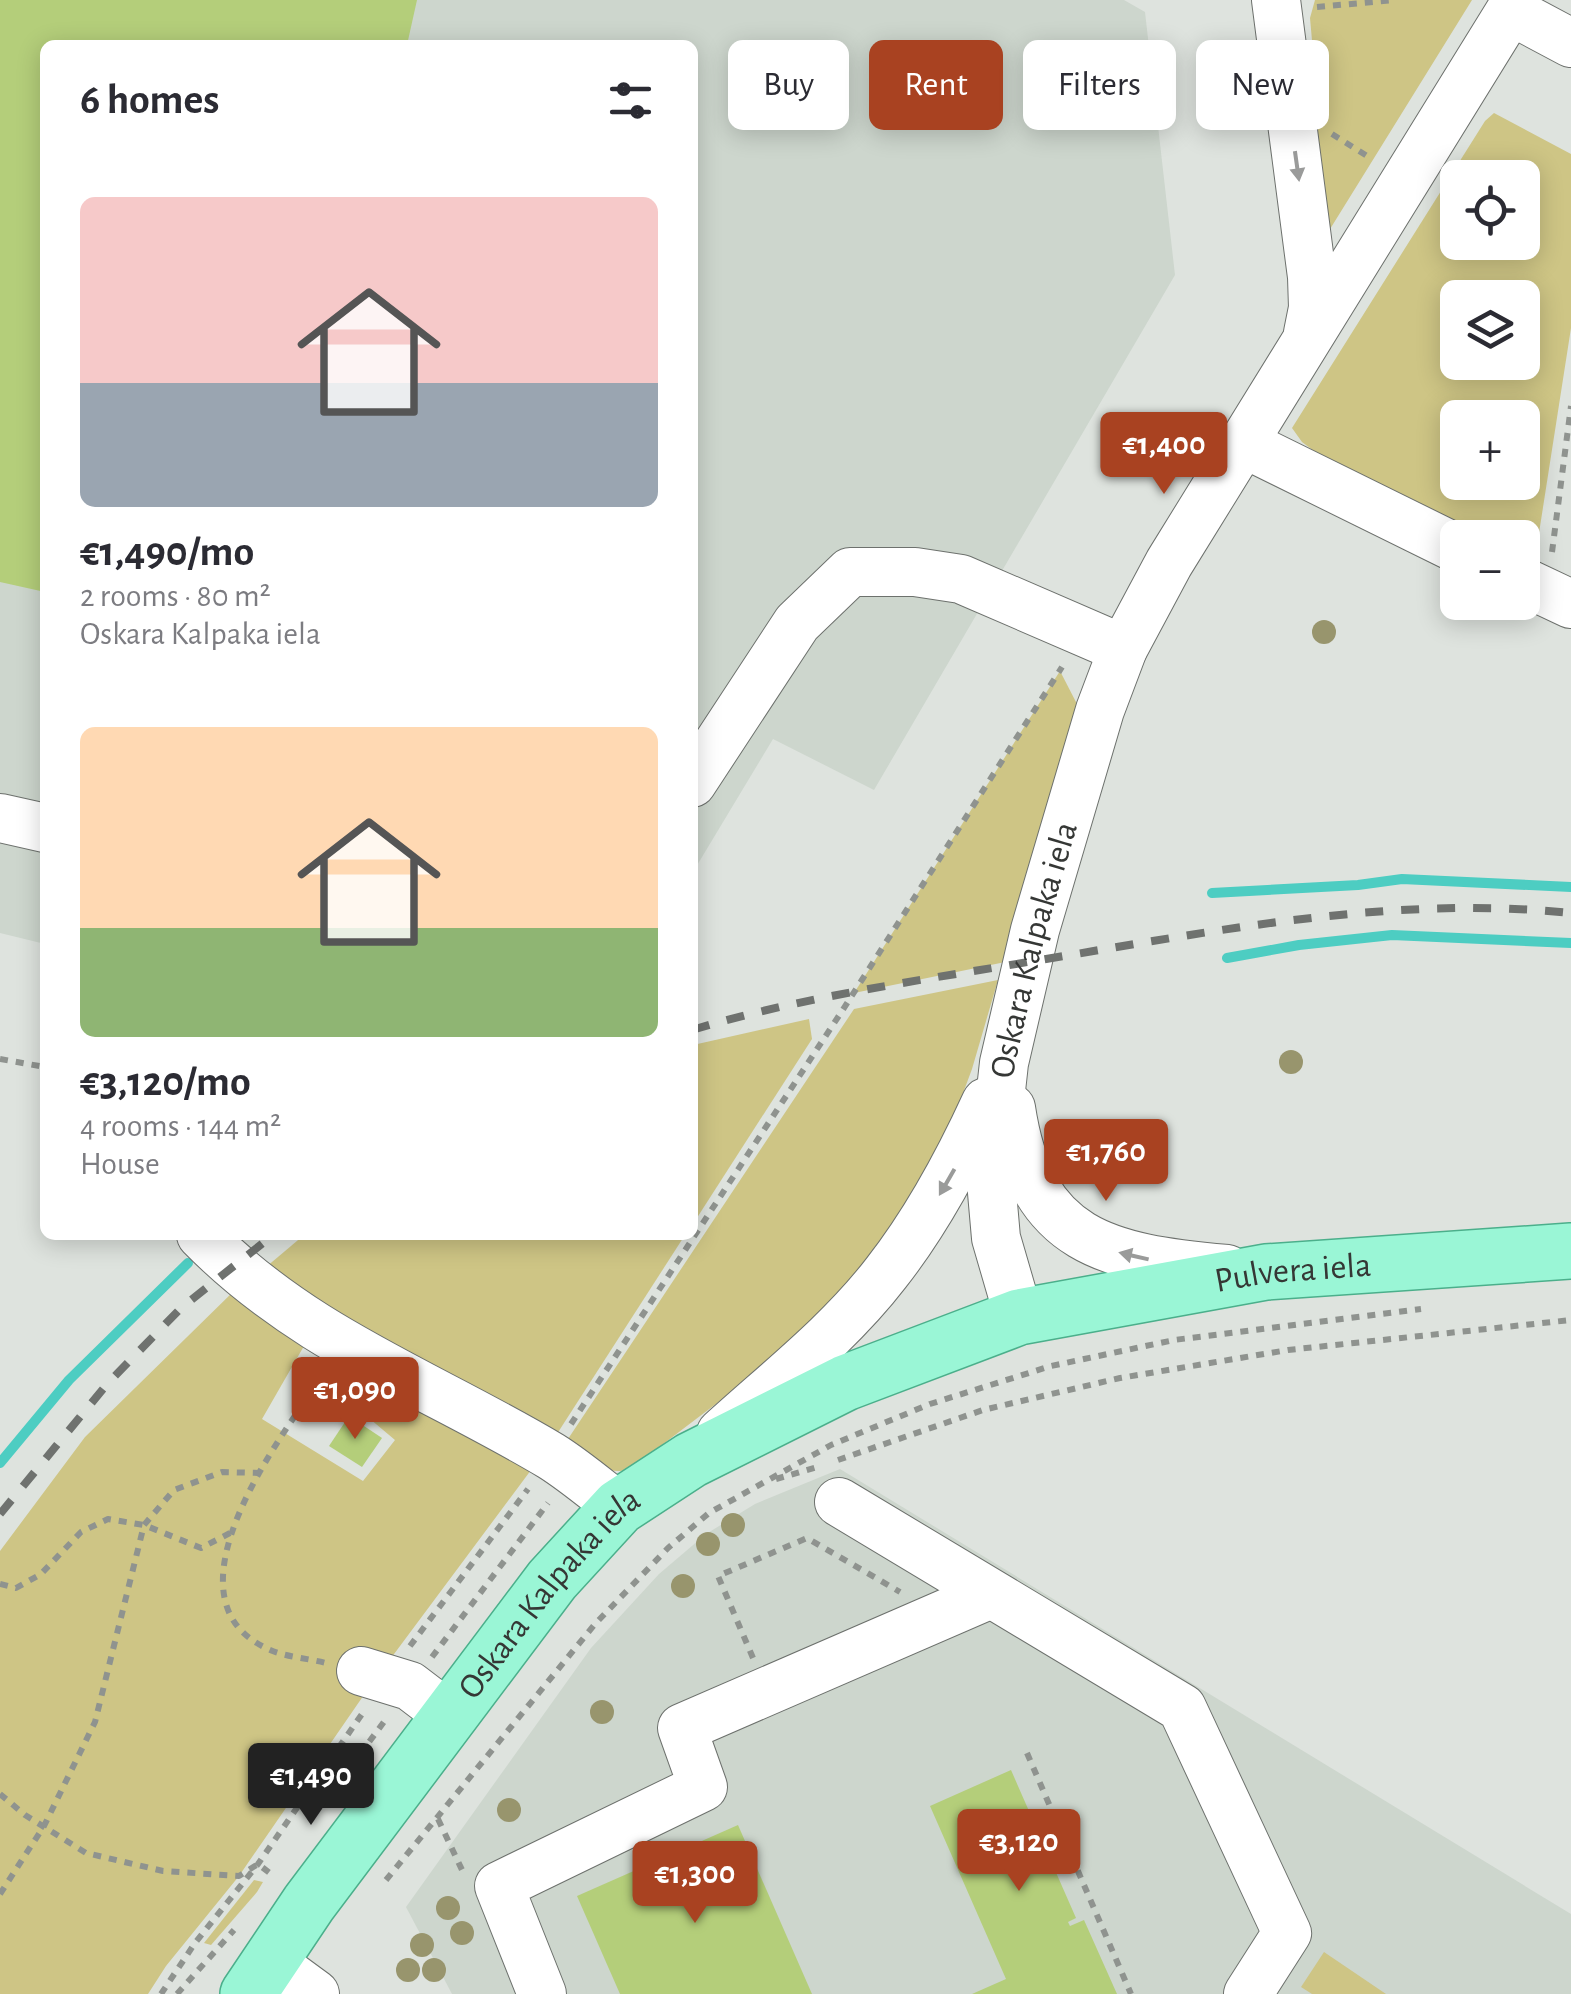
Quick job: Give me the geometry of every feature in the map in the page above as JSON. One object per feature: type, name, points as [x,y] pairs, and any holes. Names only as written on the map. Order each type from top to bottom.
[{"type":"main road","name":"Pulvera iela","points":[[1019,1317],[1266,1272],[1571,1251]]},
{"type":"main road","name":"Oskara Kalpaka iela","points":[[259,1978],[309,1902],[448,1715],[552,1580],[619,1507],[691,1460],[845,1384],[1019,1317]]},
{"type":"street","points":[[1512,4],[1571,42]]},
{"type":"street","name":"Oskara Kalpaka iela","points":[[1019,1317],[996,1238],[991,1181],[1004,1063],[1069,810],[1104,640],[1169,563],[1512,4]]},
{"type":"street","points":[[1276,6],[1314,293],[1311,327],[1304,346]]},
{"type":"street","points":[[1242,443],[1440,540]]},
{"type":"street","points":[[698,774],[797,623],[850,572],[916,572],[961,579],[1104,640]]},
{"type":"street","points":[[0,818],[40,827]]},
{"type":"street","points":[[1004,1063],[1014,1128],[1028,1180],[1052,1212],[1081,1235],[1116,1252],[1165,1263],[1266,1272]]},
{"type":"street","points":[[691,1460],[832,1333],[884,1276],[923,1223],[961,1158],[1004,1063]]},
{"type":"street","points":[[206,1240],[259,1288],[345,1346],[550,1456],[619,1507]]},
{"type":"street","points":[[839,1502],[1182,1708],[1287,1933],[1248,1994]]},
{"type":"street","points":[[542,1994],[499,1886],[703,1787],[682,1728],[991,1594]]},
{"type":"street","points":[[374,1674],[410,1686],[448,1715]]},
{"type":"street","points":[[259,1978],[315,1994]]},
{"type":"path","points":[[1276,6],[1396,0]]},
{"type":"path","points":[[1546,592],[1571,406]]},
{"type":"path","points":[[698,1230],[842,1011],[1104,640]]},
{"type":"path","points":[[0,1059],[40,1066]]},
{"type":"path","points":[[161,1994],[195,1943],[258,1864],[374,1674],[541,1472],[692,1240]]},
{"type":"path","points":[[380,1887],[633,1582],[710,1513],[831,1445],[930,1404],[1051,1366],[1174,1340],[1436,1308]]},
{"type":"path","points":[[761,1484],[983,1410],[1120,1378],[1288,1350],[1571,1320]]},
{"type":"path","points":[[345,1346],[284,1431],[260,1473],[232,1533],[222,1570],[225,1602],[240,1628],[266,1648],[374,1674]]},
{"type":"path","points":[[0,1894],[44,1826],[95,1722],[144,1525],[174,1490],[222,1472],[260,1473]]},
{"type":"path","points":[[0,1584],[16,1588],[41,1574],[82,1532],[108,1519],[144,1525],[201,1548],[232,1533]]},
{"type":"path","points":[[767,1691],[718,1576],[807,1538],[940,1616]]},
{"type":"path","points":[[1027,1752],[1131,1994]]},
{"type":"path","points":[[0,1794],[86,1853],[163,1870],[239,1876],[258,1864]]},
{"type":"shaded area","points":[[0,0],[1124,0],[1145,12],[1148,40],[1023,40],[1023,130],[1158,130],[1175,275],[874,790],[773,739],[698,864],[698,40],[40,40],[40,943],[0,933]]},
{"type":"shaded area","points":[[1315,0],[1472,0],[1322,242],[1314,200],[1317,130],[1329,130],[1329,40],[1312,40],[1310,18]]},
{"type":"shaded area","points":[[1494,113],[1571,154],[1571,328],[1540,527],[1540,520],[1447,520],[1318,454],[1292,428],[1440,193],[1440,260],[1540,260],[1540,160],[1460,160]]},
{"type":"shaded area","points":[[1060,671],[1077,704],[1015,960],[854,993]]},
{"type":"shaded area","points":[[998,980],[972,1069],[940,1155],[856,1279],[750,1378],[629,1470],[602,1468],[566,1442],[854,1009]]},
{"type":"shaded area","points":[[809,1019],[812,1039],[698,1216],[698,1044]]},
{"type":"shaded area","points":[[298,1240],[682,1240],[555,1437],[259,1273]]},
{"type":"shaded area","points":[[237,1288],[308,1339],[262,1419],[363,1481],[395,1440],[351,1403],[376,1375],[534,1466],[368,1689],[239,1876],[148,1994],[0,1994],[0,1551],[85,1437]]},
{"type":"shaded area","points":[[840,1469],[1571,1914],[1571,1994],[452,1994],[406,1907],[591,1648],[659,1574],[706,1534],[755,1504]]},
{"type":"shaded area","points":[[254,1880],[263,1882],[257,1892],[211,1945],[204,1943]]},
{"type":"shaded area","points":[[1324,1952],[1386,1994],[1312,1994],[1301,1987]]},
{"type":"building","points":[[0,0],[417,0],[408,40],[40,40],[40,591],[0,582]]},
{"type":"building","points":[[349,1416],[382,1438],[362,1467],[329,1446]]},
{"type":"building","points":[[1011,1770],[1076,1918],[1068,1922],[1070,1926],[1084,1920],[1117,1994],[972,1994],[1006,1979],[930,1806]]},
{"type":"building","points":[[738,1825],[812,1994],[620,1994],[577,1896]]},
{"type":"waterway","points":[[1212,893],[1402,879],[1571,887]]},
{"type":"waterway","points":[[1227,958],[1392,935],[1571,943]]},
{"type":"waterway","points":[[0,1463],[69,1380],[188,1263]]},
{"type":"railway","points":[[698,1028],[859,991],[1298,919],[1434,909],[1503,908],[1571,913]]},
{"type":"railway","points":[[0,1514],[108,1383],[181,1308],[267,1240]]}]
